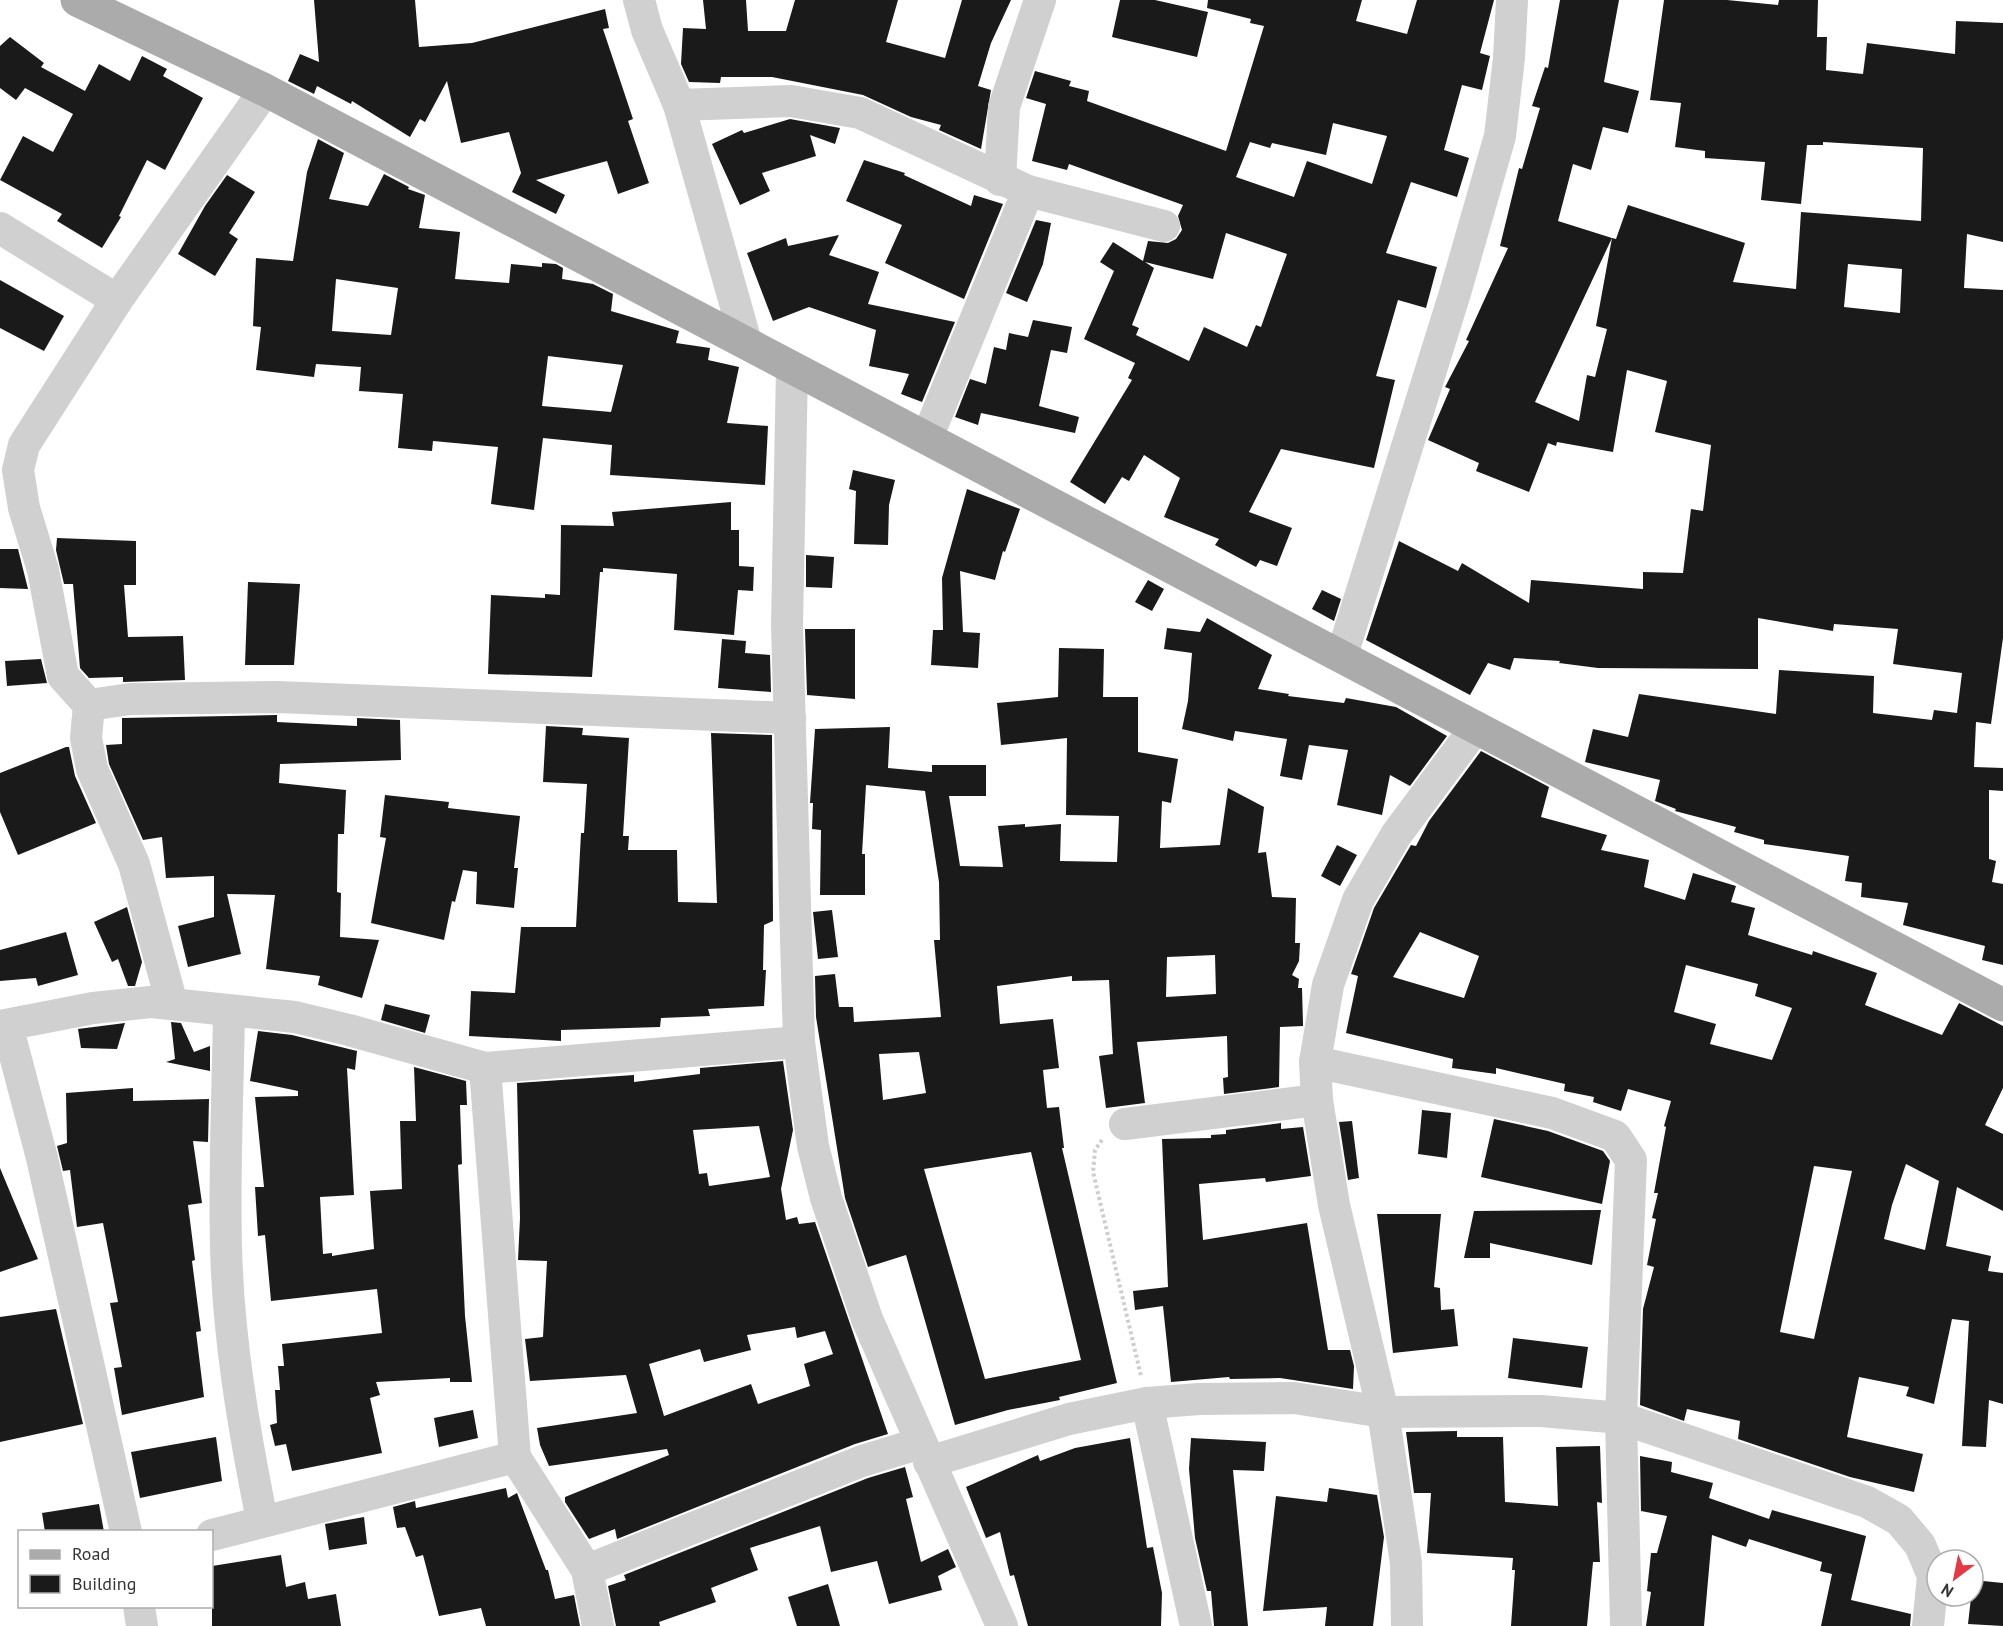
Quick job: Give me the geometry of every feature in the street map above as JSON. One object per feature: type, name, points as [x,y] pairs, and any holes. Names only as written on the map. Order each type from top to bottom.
[{"type":"main road","points":[[77,0],[265,90],[2003,1005]]},
{"type":"street","points":[[639,0],[647,30],[680,105],[746,342]]},
{"type":"street","points":[[927,438],[1014,186],[1004,107],[1040,0]]},
{"type":"street","points":[[1342,655],[1451,304],[1500,136],[1509,58],[1512,0]]},
{"type":"street","points":[[172,1004],[134,864],[92,769],[86,738],[88,705],[63,676],[43,570],[24,508],[18,470],[24,445],[117,300],[265,90]]},
{"type":"street","points":[[680,105],[791,101],[860,114],[1014,186],[1164,226]]},
{"type":"street","points":[[0,228],[117,300]]},
{"type":"street","points":[[792,368],[787,626],[799,1042],[813,1146],[829,1208],[867,1319],[1002,1626]]},
{"type":"street","points":[[88,705],[130,699],[278,697],[790,718]]},
{"type":"street","points":[[1407,1626],[1406,1563],[1383,1412],[1334,1205],[1317,1100],[1315,1062],[1328,985],[1358,900],[1396,835],[1476,727]]},
{"type":"street","points":[[126,1530],[42,1158],[3,1026],[93,1008],[151,1002],[295,1017],[485,1068],[799,1042]]},
{"type":"street","points":[[228,1010],[226,1247],[234,1356],[246,1440],[262,1521]]},
{"type":"street","points":[[1315,1062],[1552,1113],[1615,1136],[1631,1160],[1621,1418],[1626,1626]]},
{"type":"street","points":[[485,1068],[515,1456],[587,1570],[598,1626]]},
{"type":"street","points":[[1125,1124],[1317,1100]]},
{"type":"street","points":[[587,1570],[862,1461],[925,1452],[1147,1403],[1198,1399],[1294,1398],[1383,1412],[1541,1411],[1621,1418],[1866,1502],[1899,1520],[1920,1545],[1933,1576],[1928,1626]]},
{"type":"street","points":[[1147,1403],[1196,1626]]},
{"type":"street","points":[[213,1535],[515,1456]]},
{"type":"street","points":[[139,1608],[142,1626]]},
{"type":"path","points":[[1125,1124],[1106,1135],[1095,1150],[1093,1172],[1147,1403]]},
{"type":"building","points":[[314,0],[415,0],[419,47],[472,43],[605,9],[609,28],[603,29],[633,119],[628,121],[649,183],[618,194],[607,161],[536,180],[565,195],[556,214],[512,192],[521,173],[509,132],[461,143],[447,81],[425,122],[420,119],[410,137],[352,101],[351,104],[317,86],[314,94],[288,81],[300,54],[319,62]]},
{"type":"building","points":[[703,0],[746,0],[748,31],[786,31],[795,0],[898,0],[886,42],[945,58],[962,0],[1011,0],[991,43],[978,86],[991,90],[981,149],[939,130],[941,125],[911,117],[863,95],[772,77],[721,77],[720,83],[689,82],[681,64],[683,28],[706,29]]},
{"type":"building","points":[[1120,0],[1155,0],[1208,12],[1197,57],[1112,37]]},
{"type":"building","points":[[1208,0],[1362,0],[1356,21],[1407,34],[1417,0],[1494,0],[1480,53],[1490,56],[1482,90],[1462,85],[1444,150],[1469,158],[1457,197],[1411,182],[1386,253],[1437,267],[1426,308],[1398,300],[1376,376],[1395,380],[1374,468],[1281,449],[1249,512],[1292,528],[1277,566],[1260,560],[1256,567],[1215,545],[1219,539],[1164,517],[1180,478],[1144,455],[1129,481],[1122,477],[1105,504],[1070,482],[1132,380],[1128,378],[1135,363],[1084,339],[1114,271],[1100,262],[1113,242],[1143,261],[1148,241],[1168,243],[1176,239],[1182,230],[1178,216],[1183,205],[1069,164],[1067,170],[1032,161],[1046,104],[1026,98],[1035,71],[1071,81],[1069,86],[1089,91],[1087,101],[1226,151],[1264,26],[1250,23],[1251,19],[1207,8]],"holes":[[[1333,123],[1387,136],[1372,184],[1307,161],[1294,197],[1236,177],[1250,142],[1270,148],[1272,143],[1326,155]],[[1226,233],[1287,254],[1261,327],[1256,325],[1247,347],[1204,327],[1189,361],[1136,335],[1139,328],[1132,325],[1154,268],[1145,262],[1213,279]]]},
{"type":"building","points":[[1560,0],[1619,0],[1604,82],[1639,91],[1628,133],[1603,127],[1591,170],[1573,164],[1558,221],[1616,239],[1628,205],[1745,243],[1733,282],[1796,289],[1801,212],[1921,221],[1923,148],[1823,142],[1823,145],[1807,145],[1801,204],[1761,200],[1765,162],[1705,158],[1705,151],[1675,147],[1681,103],[1650,100],[1664,0],[1727,0],[1778,5],[1779,0],[1818,0],[1817,37],[1827,37],[1826,70],[1863,74],[1867,43],[1955,54],[1956,21],[2003,23],[2003,242],[1967,234],[1964,288],[2003,290],[2003,638],[1991,724],[1976,722],[1974,767],[2003,768],[2003,791],[1989,790],[1989,859],[1996,861],[1992,882],[2003,884],[2003,965],[1982,960],[1985,946],[1903,925],[1908,903],[1861,897],[1862,883],[1845,881],[1849,856],[1764,844],[1764,840],[1734,832],[1736,827],[1675,811],[1676,809],[1655,801],[1660,780],[1585,762],[1593,729],[1628,737],[1639,694],[1776,714],[1779,670],[1874,676],[1873,713],[1932,720],[1934,710],[1957,713],[1962,673],[1893,664],[1898,629],[1834,624],[1833,631],[1758,618],[1758,669],[1598,668],[1559,663],[1560,661],[1514,658],[1510,670],[1488,663],[1470,695],[1366,640],[1399,541],[1458,571],[1462,563],[1529,603],[1531,580],[1643,589],[1643,572],[1683,573],[1691,509],[1703,511],[1711,445],[1655,432],[1667,381],[1627,370],[1613,452],[1557,442],[1556,446],[1548,443],[1529,492],[1476,471],[1479,463],[1428,440],[1450,389],[1445,387],[1469,341],[1466,340],[1508,248],[1500,246],[1519,168],[1522,169],[1540,108],[1532,106],[1545,67],[1548,68]],"holes":[[[1612,238],[1596,326],[1607,329],[1595,377],[1587,375],[1579,421],[1535,402]],[[1848,264],[1902,269],[1900,313],[1844,307]]]},
{"type":"building","points":[[10,37],[44,63],[41,67],[85,91],[99,64],[130,81],[142,56],[167,69],[163,76],[203,98],[165,170],[147,160],[119,216],[121,217],[102,248],[57,221],[62,214],[0,180],[23,136],[53,152],[73,114],[25,88],[16,100],[0,88],[0,46]]},
{"type":"building","points":[[790,119],[840,128],[835,144],[810,135],[816,156],[762,173],[770,191],[740,205],[712,144],[742,130],[744,133]]},
{"type":"building","points":[[318,139],[344,153],[329,199],[368,206],[384,174],[409,187],[408,189],[425,195],[419,228],[460,232],[455,279],[509,283],[511,264],[542,267],[542,263],[556,264],[563,268],[562,279],[593,284],[613,294],[611,311],[679,331],[676,343],[710,348],[708,360],[739,367],[727,423],[768,426],[765,485],[610,475],[612,445],[543,438],[534,510],[491,504],[498,447],[433,441],[432,451],[398,448],[403,394],[359,391],[361,367],[316,364],[314,377],[256,370],[261,327],[253,326],[256,258],[293,261],[307,172]],"holes":[[[336,279],[398,288],[391,335],[332,331]],[[548,356],[623,365],[611,412],[542,406]]]},
{"type":"building","points":[[864,160],[905,173],[904,175],[971,206],[974,195],[1003,204],[964,299],[885,263],[902,225],[846,201]]},
{"type":"building","points":[[227,175],[255,192],[229,233],[238,239],[215,276],[178,254],[205,206]]},
{"type":"building","points":[[1036,220],[1051,223],[1043,264],[1027,302],[1006,293]]},
{"type":"building","points":[[839,235],[829,255],[879,272],[868,304],[955,322],[922,402],[901,394],[909,374],[869,366],[876,330],[809,307],[773,321],[747,253],[786,238],[788,246]]},
{"type":"building","points":[[0,280],[64,316],[44,351],[0,328]]},
{"type":"building","points":[[1033,320],[1072,327],[1067,353],[1051,350],[1039,406],[1079,417],[1075,433],[981,413],[978,425],[955,417],[970,379],[986,384],[994,347],[1006,350],[1009,333],[1028,337]]},
{"type":"building","points":[[853,470],[895,480],[889,505],[888,545],[854,544],[856,491],[849,489]]},
{"type":"building","points":[[967,489],[1020,509],[1005,552],[1003,551],[995,580],[960,571],[963,632],[980,633],[978,668],[931,665],[933,630],[943,630],[942,578]]},
{"type":"building","points":[[731,502],[731,530],[739,530],[739,566],[754,567],[753,591],[738,590],[734,635],[674,630],[677,574],[603,568],[603,572],[600,572],[592,677],[488,674],[491,595],[545,598],[545,594],[560,595],[561,525],[614,526],[612,512]]},
{"type":"building","points":[[57,538],[136,541],[136,585],[124,585],[128,637],[183,636],[185,680],[123,682],[123,677],[89,678],[80,668],[73,584],[64,584],[56,550]]},
{"type":"building","points":[[0,549],[18,549],[28,589],[0,588]]},
{"type":"building","points":[[806,555],[834,557],[832,588],[806,587]]},
{"type":"building","points":[[1148,580],[1164,589],[1152,611],[1135,602]]},
{"type":"building","points":[[248,582],[300,584],[294,665],[245,665]]},
{"type":"building","points":[[1322,590],[1341,599],[1334,621],[1312,609]]},
{"type":"building","points":[[1207,618],[1272,655],[1258,689],[1289,694],[1288,696],[1344,703],[1346,698],[1396,707],[1447,736],[1410,786],[1390,775],[1382,815],[1337,805],[1348,750],[1309,745],[1302,780],[1280,776],[1287,739],[1235,731],[1233,741],[1182,729],[1188,701],[1192,653],[1164,649],[1167,628],[1200,632]]},
{"type":"building","points":[[805,629],[855,629],[855,699],[807,695]]},
{"type":"building","points":[[722,639],[746,641],[745,653],[770,655],[771,692],[718,688]]},
{"type":"building","points":[[1059,648],[1104,649],[1103,697],[1138,697],[1138,752],[1178,759],[1171,803],[1162,801],[1160,848],[1220,845],[1228,788],[1264,807],[1258,853],[1266,852],[1272,897],[1296,898],[1295,943],[1300,943],[1299,961],[1292,975],[1299,979],[1298,988],[1302,988],[1303,1026],[1280,1027],[1279,1087],[1224,1094],[1223,1078],[1228,1077],[1227,1036],[1137,1042],[1145,1103],[1106,1108],[1099,1056],[1113,1054],[1109,980],[1072,981],[1072,976],[997,986],[1000,1024],[1053,1019],[1059,1068],[1043,1070],[1047,1108],[1059,1107],[1064,1148],[1062,1148],[1117,1383],[1059,1397],[1060,1400],[1008,1410],[955,1425],[906,1255],[868,1267],[845,1198],[816,1017],[815,976],[835,974],[839,1007],[853,1007],[854,1022],[941,1017],[934,940],[940,940],[939,882],[925,791],[866,785],[862,854],[865,854],[865,895],[820,895],[821,830],[812,829],[813,803],[810,803],[815,729],[890,727],[888,768],[932,772],[932,765],[986,765],[986,796],[949,796],[960,866],[1003,867],[998,826],[1025,824],[1025,827],[1061,824],[1060,861],[1117,862],[1119,816],[1066,815],[1067,738],[1001,745],[997,703],[1058,697]],"holes":[[[1215,955],[1216,994],[1166,997],[1167,957]],[[919,1052],[926,1093],[883,1100],[879,1054]],[[1031,1152],[1081,1360],[985,1379],[924,1169]]]},
{"type":"building","points":[[41,659],[47,683],[7,686],[5,661]]},
{"type":"building","points":[[277,715],[277,722],[357,726],[357,718],[400,720],[401,760],[280,764],[279,783],[346,790],[344,834],[338,834],[337,892],[341,893],[340,937],[379,940],[362,998],[318,985],[320,976],[266,969],[275,895],[227,894],[241,954],[188,967],[178,926],[214,917],[214,876],[166,878],[162,837],[143,840],[109,764],[106,745],[122,744],[122,718]]},
{"type":"building","points":[[546,726],[583,728],[582,735],[629,738],[623,836],[629,836],[628,850],[677,850],[678,902],[717,903],[711,733],[772,735],[773,921],[764,925],[763,970],[766,970],[764,1006],[708,1009],[710,1016],[661,1018],[660,1027],[561,1030],[561,1041],[469,1036],[471,991],[515,993],[521,927],[576,927],[581,833],[584,833],[587,784],[543,782]]},
{"type":"building","points":[[69,747],[75,776],[96,823],[18,855],[0,812],[0,773]]},
{"type":"building","points":[[1481,751],[1549,787],[1541,817],[1607,835],[1601,850],[1649,860],[1644,887],[1685,900],[1693,873],[1736,886],[1731,902],[1755,908],[1748,935],[1812,955],[1813,951],[1877,973],[1865,1005],[1942,1035],[1959,1003],[2003,1026],[2003,1088],[1985,1125],[2003,1134],[2003,1211],[1957,1187],[1946,1246],[1991,1256],[1988,1271],[2003,1273],[2003,1404],[1989,1400],[1986,1447],[1962,1446],[1969,1321],[1952,1319],[1934,1404],[1906,1396],[1909,1387],[1859,1377],[1847,1437],[1923,1454],[1914,1492],[1850,1477],[1738,1439],[1740,1421],[1687,1409],[1684,1421],[1640,1405],[1643,1309],[1654,1267],[1647,1265],[1656,1219],[1652,1218],[1658,1193],[1654,1193],[1666,1127],[1664,1126],[1671,1101],[1628,1089],[1621,1111],[1593,1102],[1594,1097],[1564,1091],[1565,1084],[1496,1068],[1496,1074],[1452,1068],[1453,1059],[1346,1033],[1358,976],[1351,974],[1374,908],[1411,845],[1416,846],[1429,821]],"holes":[[[1420,932],[1479,956],[1464,998],[1393,977]],[[1686,965],[1758,984],[1755,996],[1792,1008],[1772,1060],[1710,1044],[1716,1024],[1674,1012]],[[1906,1164],[1939,1181],[1925,1250],[1884,1239],[1892,1205]],[[1814,1166],[1852,1171],[1814,1339],[1780,1332]]]},
{"type":"building","points":[[385,795],[449,802],[448,808],[520,816],[514,868],[518,868],[514,908],[476,904],[477,872],[463,870],[455,902],[452,901],[444,940],[371,923],[386,838],[380,837]]},
{"type":"building","points":[[1337,845],[1357,855],[1340,886],[1321,876]]},
{"type":"building","points":[[127,907],[142,962],[135,986],[128,986],[118,959],[112,962],[94,922]]},
{"type":"building","points":[[832,910],[838,957],[818,959],[813,912]]},
{"type":"building","points":[[66,932],[78,975],[38,986],[36,978],[0,981],[0,950]]},
{"type":"building","points":[[385,1004],[430,1015],[425,1033],[381,1020]]},
{"type":"building","points":[[171,1022],[181,1023],[194,1052],[210,1046],[210,1071],[166,1062],[175,1059]]},
{"type":"building","points":[[125,1023],[117,1049],[81,1048],[78,1029]]},
{"type":"building","points":[[258,1031],[292,1035],[357,1051],[355,1070],[347,1068],[354,1195],[320,1197],[323,1254],[332,1253],[332,1256],[374,1249],[370,1191],[402,1189],[400,1121],[416,1121],[414,1067],[466,1081],[467,1105],[460,1105],[462,1164],[458,1165],[465,1316],[472,1382],[450,1382],[450,1378],[376,1382],[380,1395],[370,1398],[382,1453],[292,1471],[286,1444],[275,1446],[270,1425],[277,1423],[275,1390],[280,1390],[278,1366],[284,1366],[282,1344],[382,1333],[377,1289],[271,1301],[265,1235],[258,1236],[255,1187],[264,1187],[255,1097],[298,1096],[298,1091],[250,1081]]},
{"type":"building","points":[[783,1061],[793,1130],[781,1189],[786,1220],[797,1217],[799,1224],[815,1222],[888,1434],[855,1444],[617,1539],[615,1529],[589,1539],[565,1502],[565,1497],[669,1455],[667,1449],[549,1466],[540,1445],[537,1428],[637,1413],[626,1375],[530,1381],[525,1339],[543,1337],[547,1261],[518,1260],[520,1218],[517,1083],[634,1075],[634,1082],[700,1074],[700,1068]],"holes":[[[759,1126],[770,1177],[709,1186],[707,1173],[699,1174],[693,1130]],[[795,1327],[797,1338],[825,1331],[833,1354],[804,1364],[810,1386],[758,1404],[751,1384],[664,1416],[649,1364],[700,1349],[704,1362],[751,1350],[747,1335]]]},
{"type":"building","points":[[133,1088],[133,1101],[209,1099],[208,1142],[193,1141],[202,1203],[188,1205],[201,1331],[196,1332],[204,1397],[122,1415],[114,1368],[122,1367],[110,1303],[118,1302],[103,1223],[77,1227],[70,1170],[63,1171],[57,1146],[67,1143],[66,1093]]},
{"type":"building","points":[[1422,1110],[1451,1113],[1447,1158],[1418,1154]]},
{"type":"building","points":[[1494,1119],[1548,1131],[1603,1151],[1610,1161],[1602,1204],[1481,1177]]},
{"type":"building","points":[[1352,1121],[1359,1178],[1348,1180],[1339,1122]]},
{"type":"building","points":[[1281,1123],[1281,1129],[1303,1127],[1311,1176],[1266,1182],[1265,1178],[1199,1184],[1203,1240],[1307,1223],[1328,1350],[1350,1350],[1354,1366],[1353,1389],[1280,1378],[1230,1379],[1229,1377],[1171,1382],[1163,1306],[1135,1310],[1133,1291],[1168,1287],[1162,1139],[1211,1138],[1211,1135],[1226,1134],[1226,1130]]},
{"type":"building","points":[[0,1168],[38,1259],[0,1272]]},
{"type":"building","points":[[1601,1210],[1592,1265],[1490,1243],[1490,1258],[1464,1258],[1474,1211]]},
{"type":"building","points":[[1377,1214],[1441,1214],[1434,1287],[1440,1288],[1441,1310],[1454,1309],[1458,1346],[1393,1353]]},
{"type":"building","points":[[56,1309],[83,1424],[0,1442],[0,1317]]},
{"type":"building","points":[[1513,1338],[1588,1347],[1582,1388],[1508,1378]]},
{"type":"building","points":[[473,1410],[478,1438],[439,1447],[434,1418]]},
{"type":"building","points":[[1457,1431],[1457,1437],[1503,1437],[1505,1502],[1558,1506],[1556,1447],[1600,1446],[1602,1503],[1597,1502],[1600,1562],[1593,1562],[1587,1626],[1511,1626],[1515,1570],[1512,1570],[1513,1558],[1427,1553],[1431,1493],[1414,1493],[1406,1432]]},
{"type":"building","points":[[216,1437],[222,1481],[140,1498],[131,1452]]},
{"type":"building","points":[[1130,1438],[1147,1548],[1153,1547],[1162,1593],[1161,1626],[1028,1626],[1014,1575],[1010,1576],[1000,1532],[986,1538],[966,1487],[1038,1455],[1040,1461],[1075,1448]]},
{"type":"building","points":[[1191,1438],[1266,1442],[1264,1471],[1233,1470],[1248,1626],[1214,1626],[1211,1591],[1207,1591],[1195,1538],[1189,1469]]},
{"type":"building","points":[[1640,1456],[1672,1462],[1671,1472],[1713,1483],[1709,1498],[1769,1519],[1772,1510],[1866,1536],[1851,1600],[1911,1614],[1910,1626],[1821,1626],[1832,1574],[1820,1571],[1822,1562],[1749,1539],[1746,1547],[1712,1535],[1704,1626],[1646,1626],[1651,1592],[1647,1591],[1651,1553],[1657,1553],[1667,1516],[1641,1511]]},
{"type":"building","points":[[905,1467],[913,1497],[906,1499],[921,1562],[948,1549],[956,1567],[938,1576],[942,1590],[889,1604],[877,1561],[831,1572],[820,1526],[750,1548],[758,1570],[711,1588],[716,1602],[659,1622],[660,1626],[616,1626],[608,1586],[626,1580],[624,1575],[868,1478]]},
{"type":"building","points":[[506,1488],[508,1498],[517,1493],[546,1570],[548,1570],[555,1599],[574,1595],[580,1626],[486,1626],[481,1608],[439,1616],[423,1555],[416,1557],[405,1527],[397,1528],[393,1507],[415,1501],[416,1508]]},
{"type":"building","points":[[1329,1488],[1377,1495],[1384,1537],[1373,1626],[1325,1626],[1327,1607],[1263,1611],[1276,1496],[1327,1502]]},
{"type":"building","points":[[99,1504],[104,1530],[45,1530],[42,1513]]},
{"type":"building","points":[[364,1517],[367,1544],[329,1550],[325,1524]]},
{"type":"building","points":[[281,1555],[286,1587],[305,1582],[308,1599],[336,1594],[341,1626],[212,1626],[213,1566]]},
{"type":"building","points":[[1985,1581],[2003,1583],[2003,1626],[1968,1624],[1970,1608],[1985,1608]]},
{"type":"building","points":[[828,1584],[840,1626],[797,1626],[788,1597]]}]
